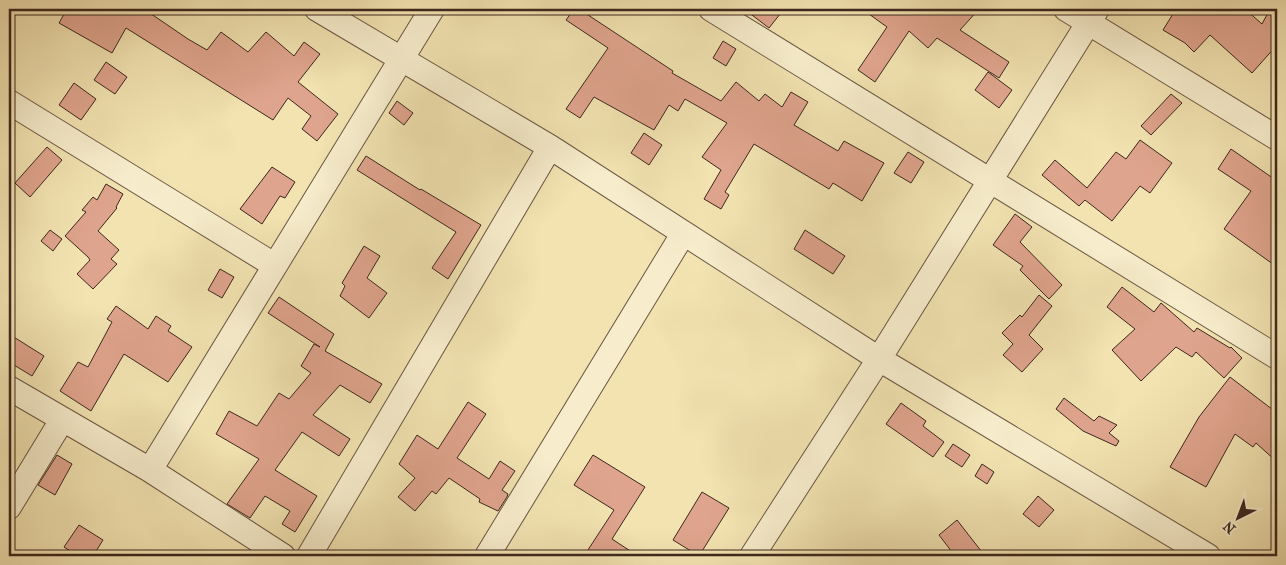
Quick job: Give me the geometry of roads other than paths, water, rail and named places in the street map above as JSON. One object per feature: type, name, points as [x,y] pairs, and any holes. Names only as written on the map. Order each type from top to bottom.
[{"type":"street","points":[[317,9],[550,147],[879,359],[1208,556]]},
{"type":"street","points":[[150,470],[432,9]]},
{"type":"street","points":[[711,9],[1277,356]]},
{"type":"street","points":[[1066,9],[1093,16],[1277,138]]},
{"type":"street","points":[[756,555],[1093,16]]},
{"type":"street","points":[[9,102],[274,265]]},
{"type":"street","points":[[309,556],[550,147]]},
{"type":"street","points":[[487,556],[683,234]]},
{"type":"street","points":[[9,388],[150,470],[268,552]]},
{"type":"street","points":[[9,507],[62,420]]}]
